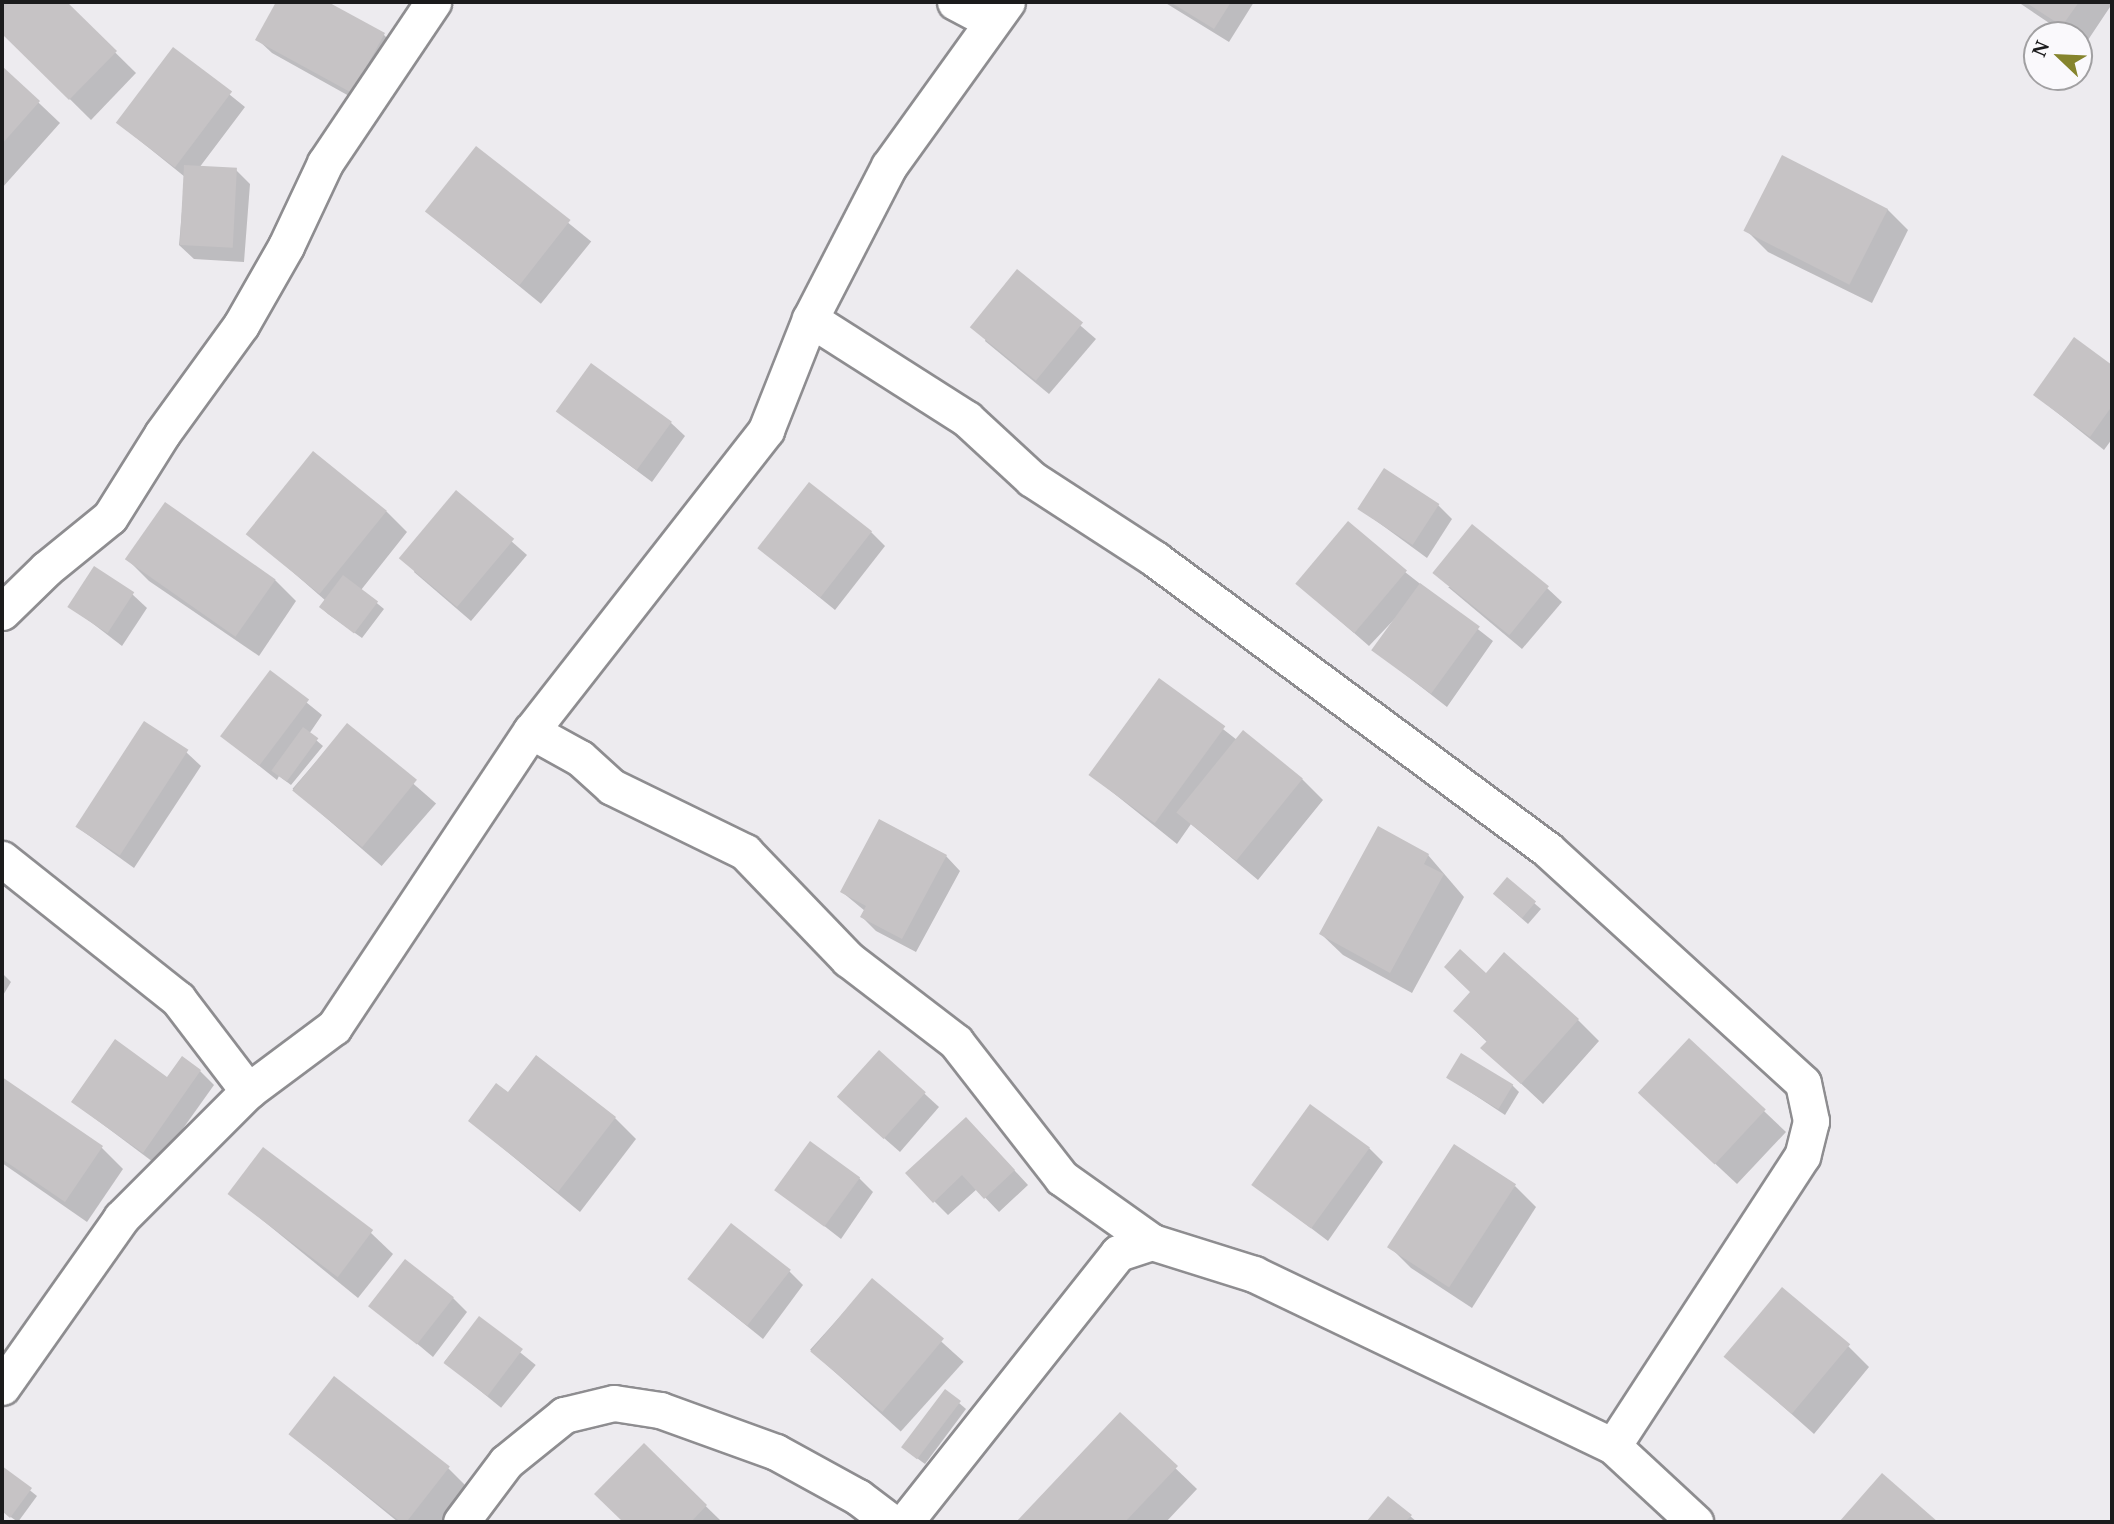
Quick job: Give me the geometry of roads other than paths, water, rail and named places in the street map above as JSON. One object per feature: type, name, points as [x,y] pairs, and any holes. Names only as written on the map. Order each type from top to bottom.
[{"type":"street","points":[[2,612],[46,569],[110,517],[162,434],[241,325],[286,246],[325,163],[433,2]]},
{"type":"street","points":[[2,1387],[121,1218],[248,1091],[334,1027],[531,731],[766,430],[810,319],[889,166],[999,12],[955,2]]},
{"type":"street","points":[[810,319],[967,419],[1032,479],[1155,559],[1548,850],[1802,1083],[1811,1121],[1802,1156],[1613,1446]]},
{"type":"street","points":[[531,731],[580,758],[612,787],[745,852],[848,959],[956,1042],[1062,1178],[1152,1242],[1254,1274],[1613,1446],[1695,1522]]},
{"type":"street","points":[[2,859],[178,999],[248,1091]]},
{"type":"street","points":[[905,1522],[1118,1253],[1152,1242]]},
{"type":"street","points":[[461,1522],[506,1462],[564,1415],[614,1403],[660,1410],[776,1452],[858,1497],[891,1522]]}]
